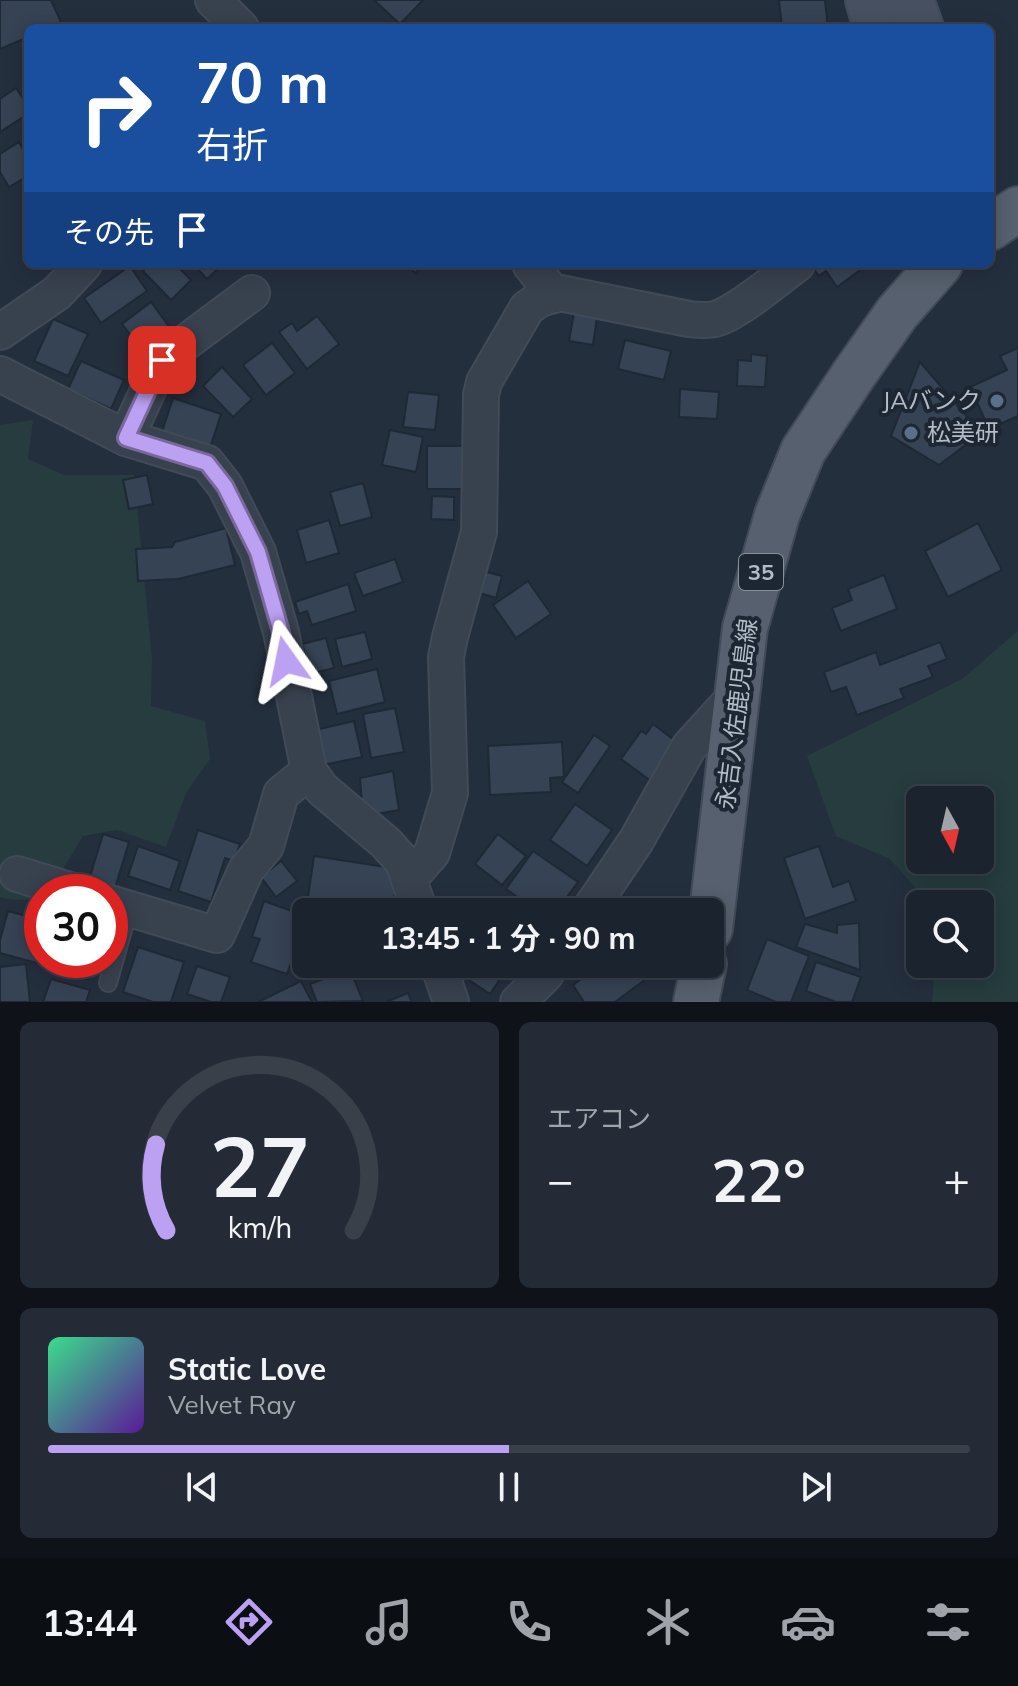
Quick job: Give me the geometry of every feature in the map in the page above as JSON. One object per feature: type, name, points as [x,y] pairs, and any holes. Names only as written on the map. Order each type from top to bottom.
[{"type":"main road","name":"永吉入佐鹿児島線","points":[[714,898],[745,628],[777,515],[803,451],[897,313],[936,268]]},
{"type":"main road","points":[[696,1002],[701,978]]},
{"type":"street","points":[[213,0],[237,24]]},
{"type":"street","points":[[0,332],[57,293],[80,268]]},
{"type":"street","points":[[533,268],[554,295]]},
{"type":"street","points":[[409,879],[432,853],[450,793],[446,657],[479,532],[481,395],[484,382],[527,308],[540,299],[560,293],[702,321],[717,319],[733,311],[792,268]]},
{"type":"street","points":[[126,438],[162,360],[252,293]]},
{"type":"street","points":[[0,374],[126,438],[207,463],[225,486],[258,552],[281,632],[309,771],[322,789],[386,843],[403,862],[415,898]]},
{"type":"street","points":[[597,898],[636,841],[689,747],[738,693]]},
{"type":"street","points":[[128,909],[217,935],[246,870],[266,846],[281,794],[309,771]]},
{"type":"street","points":[[17,874],[24,876]]},
{"type":"street","points":[[443,978],[451,1002]]},
{"type":"street","points":[[518,1002],[542,978]]},
{"type":"lane","points":[[108,983],[109,978]]},
{"type":"green space","points":[[33,420],[28,459],[64,475],[134,475],[152,658],[151,706],[205,721],[210,759],[186,793],[166,847],[117,830],[83,836],[60,874],[24,874],[24,900],[0,897],[0,425]]},
{"type":"green space","points":[[1018,631],[1018,1002],[932,1002],[934,978],[994,978],[994,890],[918,890],[890,859],[836,836],[807,756],[962,679]]},
{"type":"building","points":[[0,0],[51,0],[61,22],[24,24],[24,39],[0,49]]},
{"type":"building","points":[[374,0],[423,0],[400,24]]},
{"type":"building","points":[[779,0],[825,0],[828,24],[782,24]]},
{"type":"building","points":[[16,88],[24,100],[24,117],[0,132],[0,99]]},
{"type":"building","points":[[19,142],[24,151],[24,178],[9,187],[0,172],[0,154]]},
{"type":"building","points":[[127,268],[131,268],[147,291],[101,323],[84,298]]},
{"type":"building","points":[[146,268],[179,268],[191,280],[171,300],[143,271]]},
{"type":"building","points":[[197,268],[219,268],[207,279]]},
{"type":"building","points":[[813,268],[863,268],[837,287],[826,271],[819,276]]},
{"type":"building","points":[[151,302],[170,328],[142,350],[122,324]]},
{"type":"building","points":[[574,313],[597,317],[593,345],[569,341]]},
{"type":"building","points":[[317,316],[339,344],[307,369],[279,332],[292,323],[297,331]]},
{"type":"building","points":[[53,319],[88,334],[68,376],[34,361]]},
{"type":"building","points":[[625,340],[671,351],[664,380],[618,369]]},
{"type":"building","points":[[272,343],[295,373],[266,395],[243,365]]},
{"type":"building","name":"JAバンク","points":[[1018,348],[1018,416],[989,429],[970,387],[1007,370],[1000,356]]},
{"type":"building","points":[[751,354],[767,356],[765,387],[737,386],[738,360],[751,361]]},
{"type":"building","points":[[81,361],[124,380],[111,409],[68,389]]},
{"type":"building","points":[[920,362],[981,433],[939,465],[891,436]]},
{"type":"building","points":[[222,367],[252,399],[233,417],[203,386]]},
{"type":"building","points":[[680,389],[719,392],[717,419],[679,417]]},
{"type":"building","points":[[408,392],[439,395],[435,430],[403,427]]},
{"type":"building","points":[[173,398],[221,414],[209,451],[161,435]]},
{"type":"building","points":[[390,430],[423,437],[416,472],[382,465]]},
{"type":"building","points":[[427,446],[465,446],[464,489],[427,489]]},
{"type":"building","points":[[147,475],[153,504],[129,509],[123,480]]},
{"type":"building","points":[[363,483],[372,517],[340,526],[330,492]]},
{"type":"building","points":[[432,496],[454,497],[454,520],[431,519]]},
{"type":"building","points":[[329,520],[339,553],[306,563],[297,530]]},
{"type":"building","points":[[978,523],[1002,570],[948,597],[925,551]]},
{"type":"building","points":[[226,528],[235,565],[178,579],[138,581],[136,549],[172,547],[175,542]]},
{"type":"building","points":[[395,559],[403,582],[363,596],[354,573]]},
{"type":"building","points":[[479,570],[502,576],[496,598],[473,591]]},
{"type":"building","points":[[884,575],[897,609],[841,631],[832,608],[852,600],[848,589]]},
{"type":"building","points":[[528,581],[551,614],[516,638],[493,605]]},
{"type":"building","points":[[348,584],[356,611],[312,625],[307,611],[299,614],[295,602]]},
{"type":"building","points":[[365,632],[372,659],[342,667],[335,639]]},
{"type":"building","points":[[326,638],[334,668],[310,674],[302,644]]},
{"type":"building","points":[[940,642],[947,659],[928,666],[933,677],[900,689],[904,698],[857,715],[846,687],[831,692],[824,672],[876,652],[880,665]]},
{"type":"building","points":[[377,669],[385,702],[337,714],[329,681]]},
{"type":"building","points":[[395,708],[404,752],[371,758],[363,714]]},
{"type":"building","points":[[354,721],[362,757],[323,765],[315,730]]},
{"type":"building","points":[[653,724],[678,743],[651,781],[621,759],[641,731],[646,734]]},
{"type":"building","points":[[594,735],[610,746],[578,793],[562,782]]},
{"type":"building","points":[[562,742],[564,777],[550,778],[551,792],[490,795],[488,746]]},
{"type":"building","points":[[393,771],[399,810],[371,815],[362,804],[360,778]]},
{"type":"building","points":[[575,804],[612,830],[587,866],[550,840]]},
{"type":"building","points":[[198,830],[240,844],[234,861],[225,858],[211,902],[178,891]]},
{"type":"building","points":[[103,834],[129,842],[119,874],[91,874]]},
{"type":"building","points":[[498,834],[526,856],[502,885],[475,864]]},
{"type":"building","points":[[138,846],[180,861],[170,890],[128,876]]},
{"type":"building","points":[[819,846],[833,887],[849,881],[856,901],[805,919],[784,858]]},
{"type":"building","points":[[533,851],[578,882],[566,898],[519,898],[506,889]]},
{"type":"building","points":[[314,856],[399,869],[394,898],[308,897]]},
{"type":"building","points":[[281,861],[297,881],[276,897],[261,877]]},
{"type":"building","points":[[264,901],[292,911],[292,960],[287,974],[251,962],[260,939],[252,937]]},
{"type":"building","points":[[8,911],[24,915],[24,960],[0,953],[0,940]]},
{"type":"building","points":[[859,923],[860,970],[796,947],[805,924],[837,933],[837,925]]},
{"type":"building","points":[[767,939],[809,956],[791,1002],[776,1002],[747,990]]},
{"type":"building","points":[[138,947],[184,962],[171,1002],[153,1002],[123,992]]},
{"type":"building","points":[[816,962],[861,977],[852,1002],[836,1002],[806,991]]},
{"type":"building","points":[[24,964],[30,1002],[0,1002],[0,967]]},
{"type":"building","points":[[197,966],[230,977],[221,1002],[187,994]]},
{"type":"building","points":[[326,978],[354,978],[363,1001],[317,1002],[310,984]]},
{"type":"building","points":[[466,978],[501,978],[490,994]]},
{"type":"building","points":[[583,978],[646,979],[615,1002],[584,1002],[573,985]]},
{"type":"building","points":[[51,979],[90,990],[86,1002],[43,1002]]},
{"type":"building","points":[[301,981],[312,1002],[258,1002]]},
{"type":"building","points":[[408,993],[412,1002],[386,1002]]},
{"type":"place","name":"JAバンク","points":[[997,401]]},
{"type":"place","name":"松美研","points":[[911,433]]},
{"type":"route","points":[[162,360],[126,438],[207,463],[225,486],[258,552],[286,661]]}]
